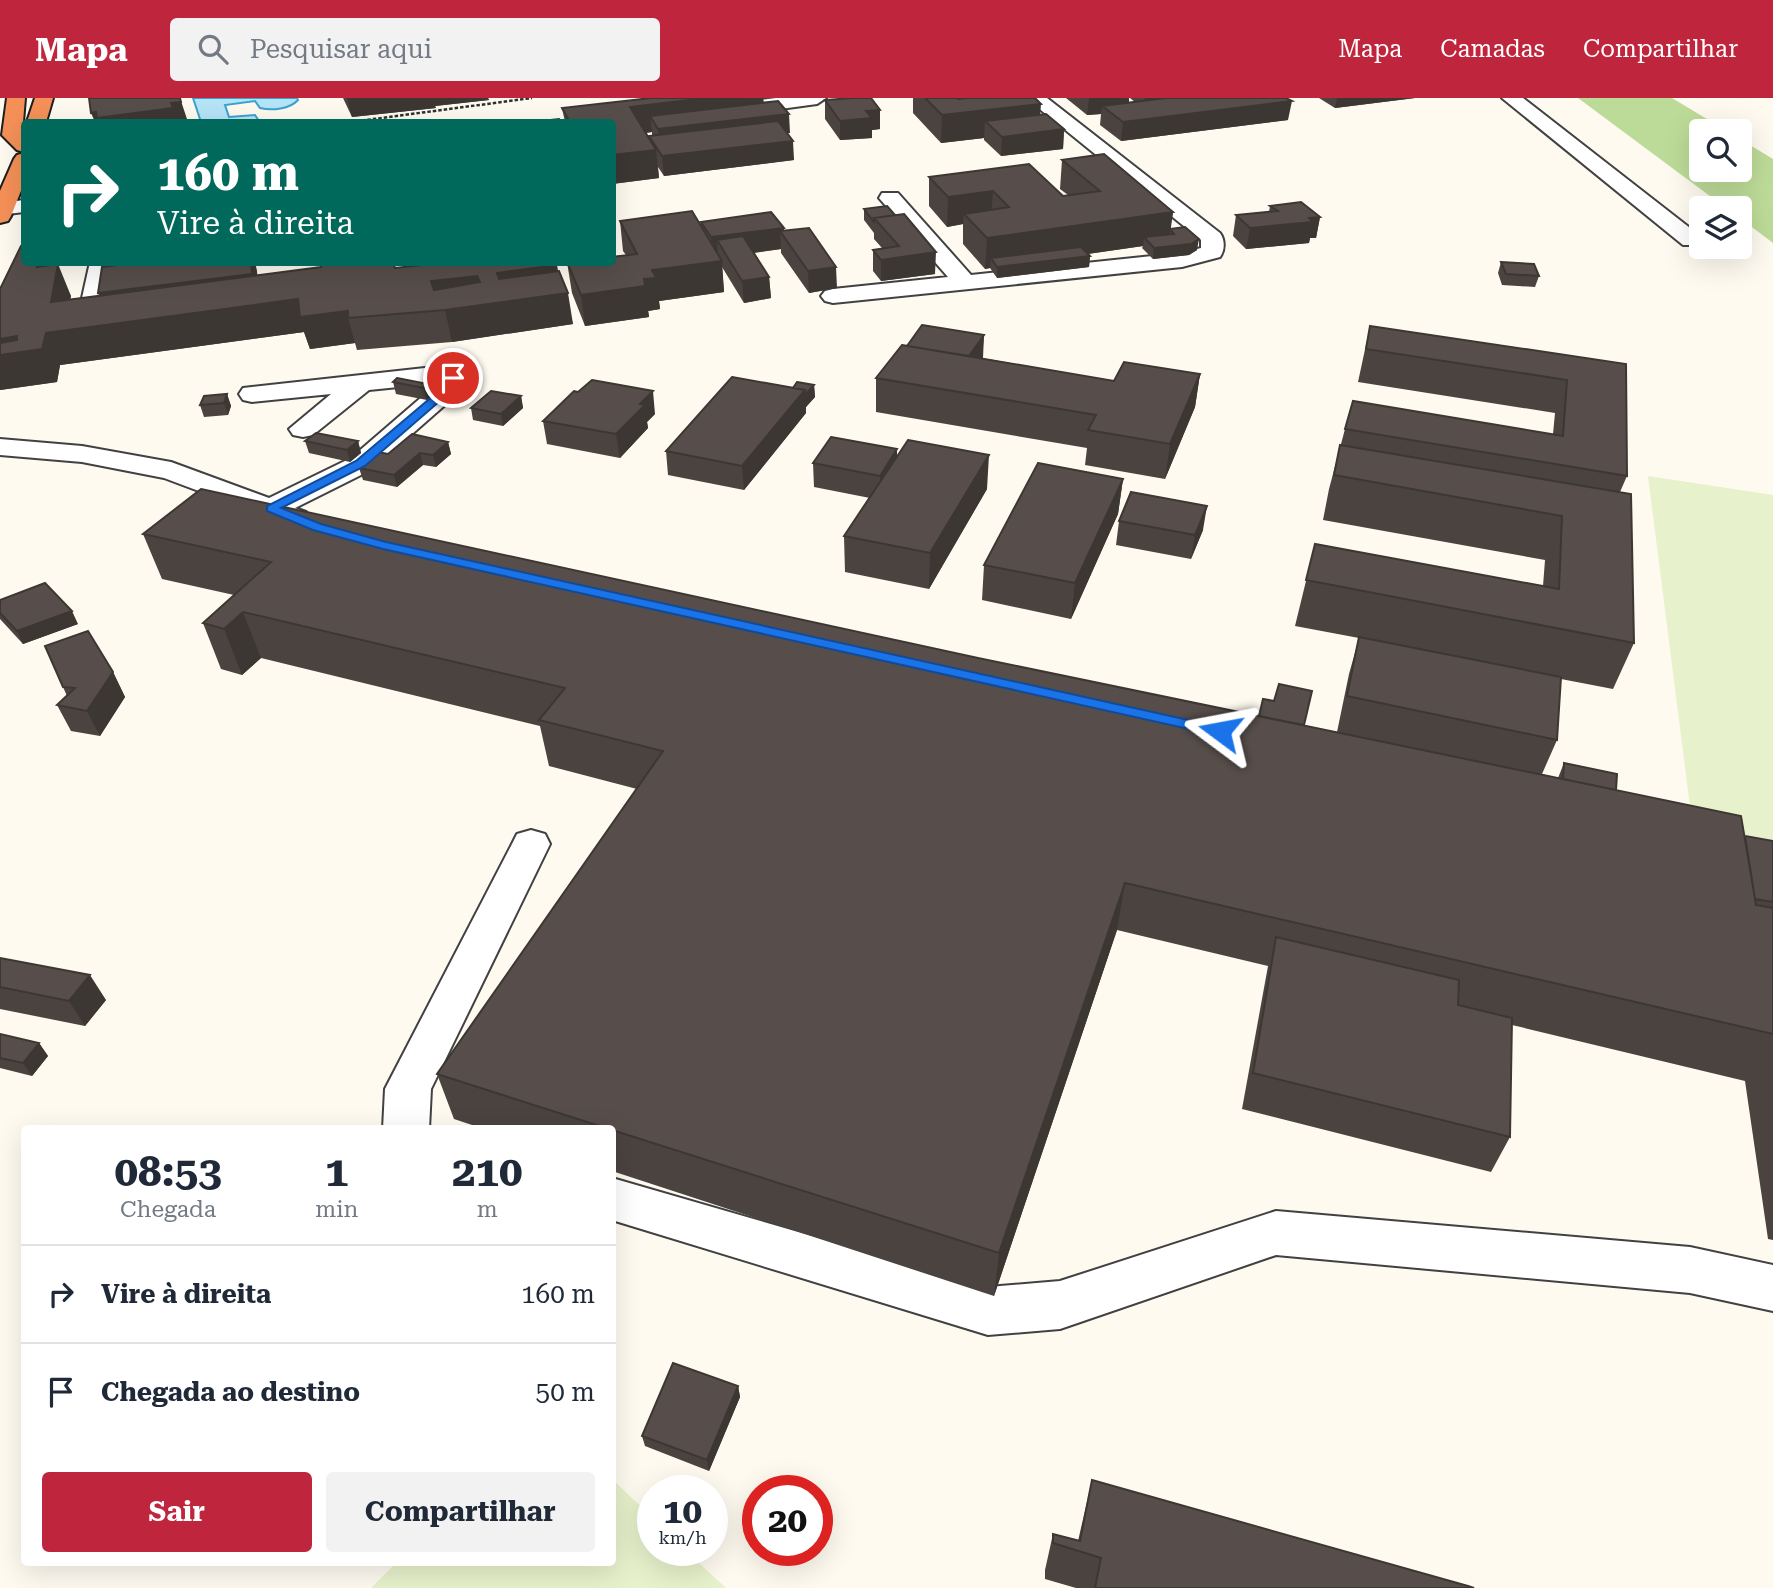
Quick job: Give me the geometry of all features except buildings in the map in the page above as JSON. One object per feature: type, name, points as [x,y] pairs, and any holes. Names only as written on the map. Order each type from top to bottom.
[{"type":"highway","points":[[16,98],[12,135],[21,143]]},
{"type":"highway","points":[[38,119],[44,98]]},
{"type":"highway","points":[[9,211],[21,169]]},
{"type":"street","points":[[708,113],[817,98]]},
{"type":"street","points":[[833,296],[1182,260],[1212,252],[1212,238],[1035,98]]},
{"type":"street","points":[[1511,98],[1689,238]]},
{"type":"street","points":[[890,198],[967,284]]},
{"type":"street","points":[[90,316],[101,266]]},
{"type":"street","points":[[252,394],[433,374],[453,378],[452,385],[360,464],[271,508]]},
{"type":"street","points":[[303,429],[362,382]]},
{"type":"street","points":[[0,447],[82,454],[170,471],[317,527]]},
{"type":"street","points":[[406,1125],[408,1089],[531,844]]},
{"type":"street","points":[[616,1200],[988,1311],[1060,1304],[1276,1233],[1690,1270],[1773,1287]]},
{"type":"path","points":[[374,119],[532,98]]},
{"type":"green space","points":[[1578,98],[1672,98],[1707,119],[1689,119],[1689,180]]},
{"type":"green space","points":[[1752,146],[1773,159],[1773,243],[1752,227],[1752,196],[1710,196],[1691,182],[1752,182]]},
{"type":"green space","points":[[1648,476],[1773,495],[1773,854],[1694,838]]},
{"type":"green space","points":[[616,1483],[637,1503],[637,1566],[702,1566],[726,1588],[371,1588],[393,1566],[616,1566]]},
{"type":"water","points":[[193,98],[298,100],[286,107],[275,109],[260,108],[255,101],[225,105],[229,117],[255,115],[258,119],[200,119]]},
{"type":"route","points":[[453,378],[452,385],[360,464],[271,508],[317,527],[383,545],[1220,731]]}]
